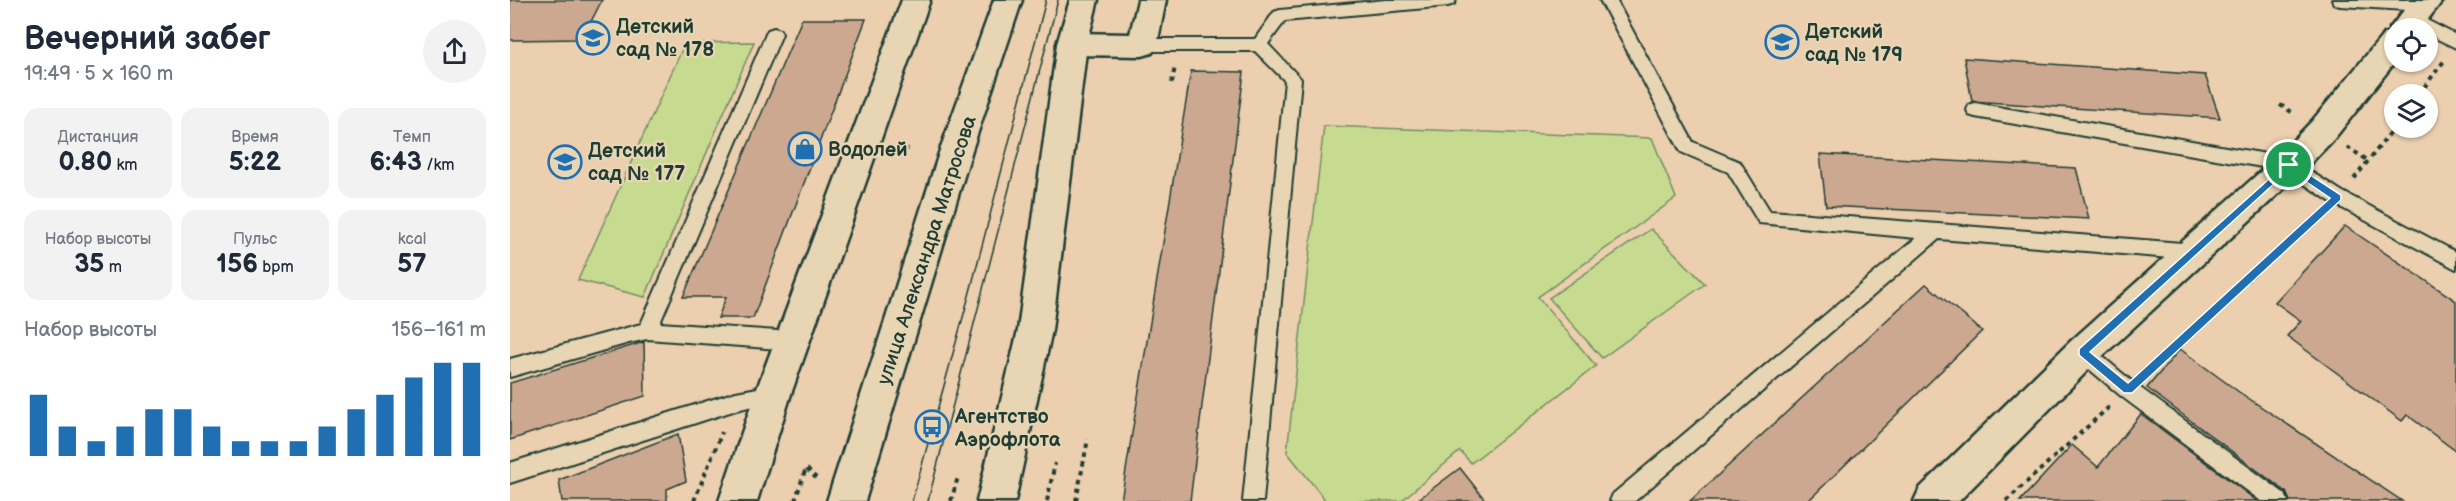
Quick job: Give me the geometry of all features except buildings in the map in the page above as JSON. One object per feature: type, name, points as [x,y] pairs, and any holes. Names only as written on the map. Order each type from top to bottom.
[{"type":"main road","points":[[738,501],[773,394],[916,0]]},
{"type":"main road","name":"улица Александра Матросова","points":[[846,501],[956,150],[1008,0]]},
{"type":"main road","points":[[996,501],[1035,330],[1072,44],[1084,0]]},
{"type":"main road","points":[[1072,44],[1142,45],[1152,0]]},
{"type":"main road","points":[[1933,501],[2083,352],[2289,165],[2323,130],[2413,16]]},
{"type":"lane","points":[[1259,45],[1281,16],[1448,0]]},
{"type":"lane","points":[[1608,0],[1687,147],[1734,167],[1765,218],[2194,252]]},
{"type":"lane","points":[[2340,0],[2413,16],[2453,48]]},
{"type":"lane","points":[[647,331],[774,34]]},
{"type":"lane","points":[[1142,45],[1259,45],[1293,79],[1253,501]]},
{"type":"lane","points":[[1975,110],[2289,165],[2337,198],[2456,261]]},
{"type":"lane","points":[[1620,501],[1935,232]]},
{"type":"lane","points":[[510,368],[629,333],[647,331],[793,341]]},
{"type":"lane","points":[[2083,352],[2128,390],[2278,501]]},
{"type":"lane","points":[[510,473],[736,401],[773,394]]},
{"type":"path","points":[[2426,84],[2453,48]]},
{"type":"path","points":[[2006,501],[2337,198],[2386,138]]},
{"type":"path","points":[[694,501],[722,432]]},
{"type":"path","points":[[1076,501],[1088,440]]},
{"type":"path","points":[[1047,501],[1055,462]]},
{"type":"path","points":[[795,501],[807,468],[817,478]]},
{"type":"path","points":[[951,501],[958,477]]},
{"type":"green space","points":[[754,42],[645,297],[578,280],[685,43]]},
{"type":"green space","points":[[1324,126],[1652,138],[1676,198],[1538,297],[1596,366],[1471,463],[1460,451],[1401,501],[1326,501],[1287,452]]},
{"type":"green space","points":[[1651,229],[1705,284],[1602,358],[1549,298]]},
{"type":"tram line","points":[[912,501],[970,292],[1046,0]]},
{"type":"tram line","points":[[928,501],[1058,0]]},
{"type":"place","name":"Детский сад № 178","points":[[593,38]]},
{"type":"place","name":"Детский сад № 179","points":[[1782,42]]},
{"type":"place","name":"Водолей","points":[[805,149]]},
{"type":"place","name":"Детский сад № 177","points":[[565,162]]},
{"type":"place","name":"Агентство Аэрофлота","points":[[932,427]]},
{"type":"route","points":[[2289,165],[2337,198],[2128,390],[2083,352],[2194,252],[2289,165]]}]
